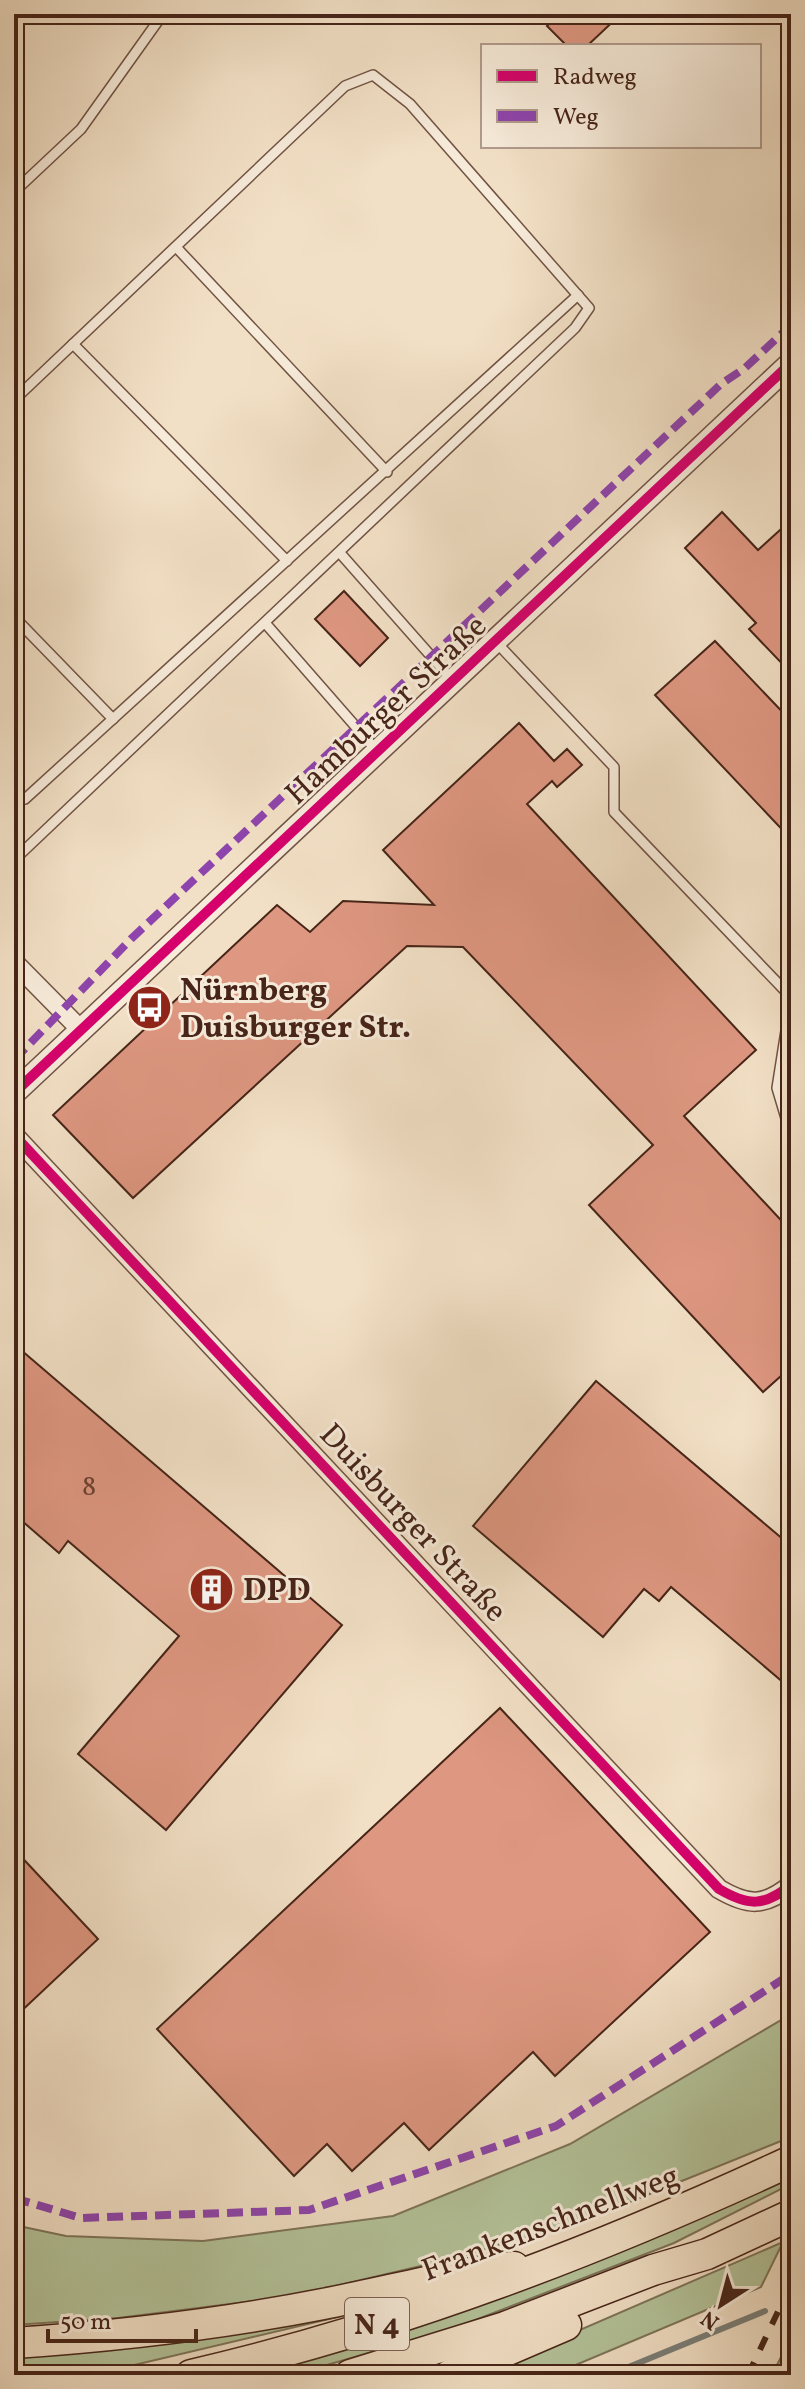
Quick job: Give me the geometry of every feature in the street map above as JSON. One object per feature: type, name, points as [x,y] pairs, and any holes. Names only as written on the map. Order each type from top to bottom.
[{"type":"highway","name":"Frankenschnellweg","points":[[191,2375],[408,2315],[560,2262],[791,2161]]},
{"type":"highway","name":"N 4","points":[[350,2375],[482,2335],[707,2254],[791,2215]]},
{"type":"highway","points":[[450,2375],[658,2284],[707,2254]]},
{"type":"highway","points":[[14,2343],[199,2324],[324,2304],[458,2273],[560,2262]]},
{"type":"street","name":"Hamburger Straße","points":[[14,1093],[791,363]]},
{"type":"street","points":[[14,962],[81,1030]]},
{"type":"street","name":"Duisburger Straße","points":[[14,1135],[719,1889],[741,1902],[760,1902],[778,1896],[791,1885]]},
{"type":"lane","points":[[14,192],[81,129],[163,14]]},
{"type":"lane","points":[[14,400],[345,86],[373,75],[410,104],[589,308],[575,328],[14,860]]},
{"type":"lane","points":[[176,247],[387,472]]},
{"type":"lane","points":[[14,789],[25,799],[578,295]]},
{"type":"lane","points":[[73,344],[287,561]]},
{"type":"lane","points":[[340,553],[453,681]]},
{"type":"lane","points":[[14,617],[113,719]]},
{"type":"lane","points":[[266,624],[378,751]]},
{"type":"lane","points":[[495,641],[614,767],[614,812],[791,998],[777,1088],[791,1135]]},
{"type":"green space","points":[[788,2016],[791,2020],[791,2137],[595,2216],[459,2257],[293,2296],[118,2318],[14,2325],[14,2225],[66,2236],[203,2241],[393,2216],[570,2144]]},
{"type":"green space","points":[[791,2172],[791,2184],[674,2243],[452,2329],[292,2375],[236,2375]]},
{"type":"green space","points":[[783,2242],[761,2287],[552,2375],[476,2375]]},
{"type":"green space","points":[[340,2309],[338,2317],[92,2375],[14,2375],[14,2350]]},
{"type":"green space","points":[[791,2338],[791,2375],[772,2375],[789,2341]]},
{"type":"building","points":[[560,14],[621,14],[589,44],[565,44],[547,26]]},
{"type":"building","points":[[722,512],[758,550],[791,520],[791,673],[749,629],[756,623],[685,548]]},
{"type":"building","points":[[344,591],[388,638],[360,666],[315,619]]},
{"type":"building","points":[[715,641],[791,721],[791,839],[655,695]]},
{"type":"building","points":[[519,723],[554,761],[567,749],[582,765],[557,787],[552,781],[527,804],[756,1050],[684,1116],[791,1231],[791,1367],[763,1392],[589,1205],[653,1145],[463,947],[407,946],[133,1198],[53,1115],[277,905],[310,932],[343,901],[434,905],[383,850]]},
{"type":"building","name":"DPD","points":[[14,1344],[342,1625],[166,1830],[78,1754],[179,1636],[68,1541],[59,1553],[14,1514],[21,1501],[14,1495]]},
{"type":"building","points":[[596,1381],[791,1546],[791,1689],[671,1587],[659,1601],[644,1589],[603,1637],[473,1526]]},
{"type":"building","points":[[500,1708],[710,1932],[555,2076],[533,2052],[429,2150],[404,2123],[352,2171],[327,2144],[294,2176],[157,2029]]},
{"type":"building","points":[[14,1849],[98,1939],[14,2018]]},
{"type":"waterway","points":[[609,2375],[765,2311]]},
{"type":"railway","points":[[748,2375],[791,2284]]},
{"type":"marked path","points":[[14,1060],[131,939],[721,384],[745,368],[791,325]]},
{"type":"marked path","points":[[14,2198],[81,2218],[309,2210],[556,2126],[791,1974]]},
{"type":"cycle path","points":[[14,1093],[791,363]]},
{"type":"cycle path","points":[[14,1135],[719,1889],[739,1899],[756,1902],[772,1897],[791,1885]]},
{"type":"place","name":"Nürnberg Duisburger Str.","points":[[149,1007]]},
{"type":"place","name":"DPD","points":[[212,1589]]}]
